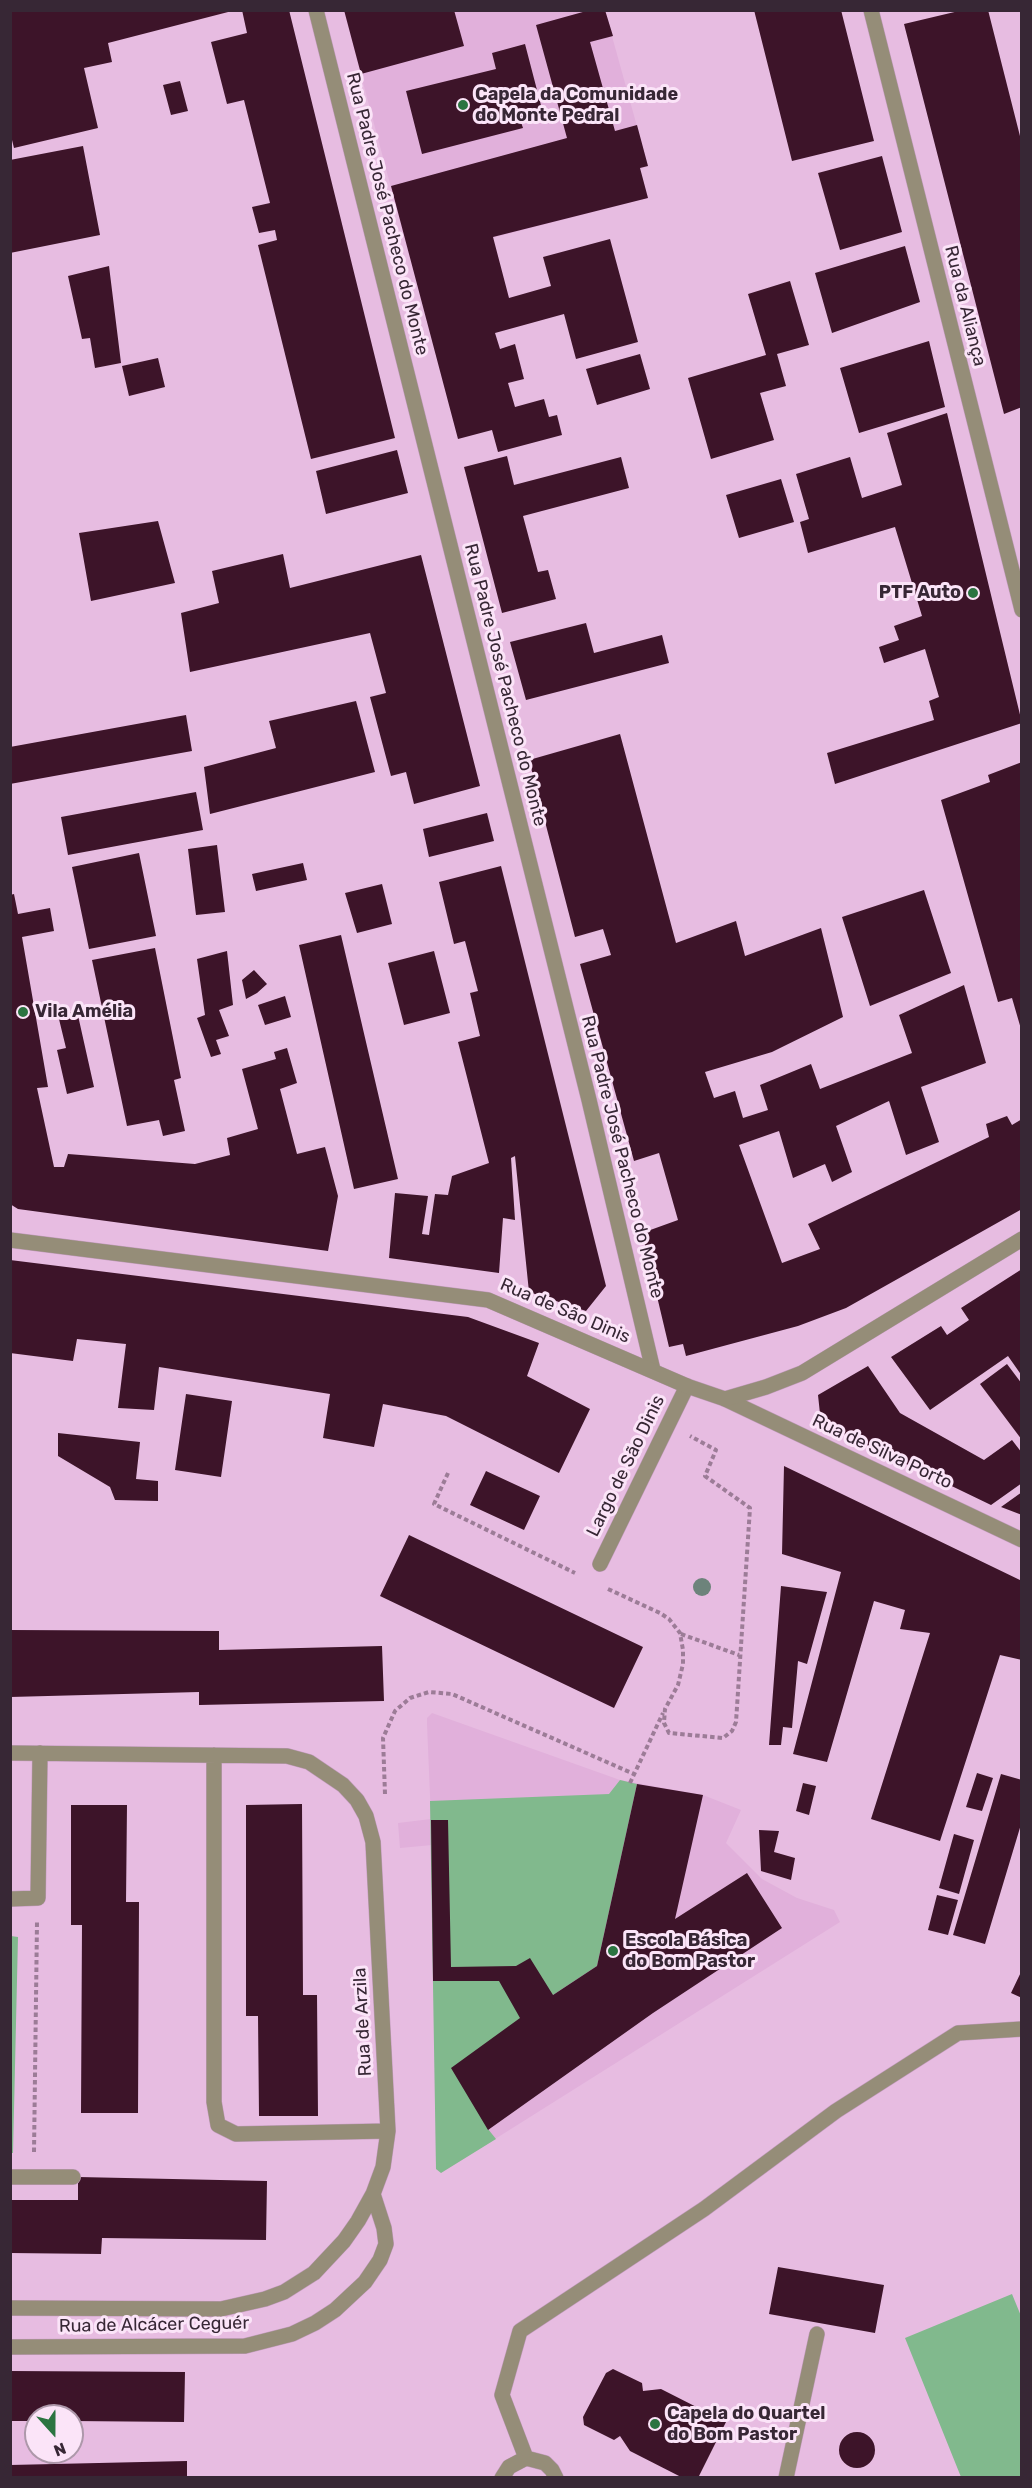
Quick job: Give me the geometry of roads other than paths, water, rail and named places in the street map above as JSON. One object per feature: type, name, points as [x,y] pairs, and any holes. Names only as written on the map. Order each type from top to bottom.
[{"type":"street","name":"Rua Padre José Pacheco do Monte","points":[[315,10],[590,1100],[653,1370]]},
{"type":"street","name":"Rua da Aliança","points":[[871,10],[1022,610]]},
{"type":"street","points":[[725,1399],[802,1373],[1022,1239]]},
{"type":"street","name":"Rua de São Dinis","points":[[10,1240],[488,1300],[687,1386],[725,1399]]},
{"type":"street","name":"Largo de São Dinis","points":[[600,1564],[687,1386]]},
{"type":"street","name":"Rua de Silva Porto","points":[[725,1399],[1022,1540]]},
{"type":"street","name":"Rua de Arzila","points":[[10,1753],[287,1756],[309,1762],[343,1785],[357,1800],[367,1820],[373,1842],[388,2131],[387,2149],[373,2194],[344,2241],[314,2272],[284,2292],[265,2299],[221,2309],[10,2308]]},
{"type":"street","points":[[10,1899],[38,1898],[40,1753]]},
{"type":"street","points":[[214,1755],[214,2102],[218,2125],[236,2134],[388,2131]]},
{"type":"street","points":[[526,2458],[502,2395],[520,2331],[704,2209],[836,2111],[958,2033],[1022,2029]]},
{"type":"street","points":[[10,2177],[73,2177]]},
{"type":"street","name":"Rua de Alcácer Ceguér","points":[[10,2347],[245,2346],[292,2334],[315,2324],[335,2310],[365,2282],[380,2260],[386,2244],[384,2228],[373,2194]]},
{"type":"street","points":[[786,2478],[817,2334]]},
{"type":"street","points":[[498,2477],[516,2461],[526,2458],[545,2463],[556,2478]]},
{"type":"place","name":"Capela da Comunidade do Monte Pedral","points":[[463,105]]},
{"type":"place","name":"PTF Auto","points":[[973,593]]},
{"type":"place","name":"Vila Amélia","points":[[23,1012]]},
{"type":"place","name":"Escola Básica do Bom Pastor","points":[[613,1951]]},
{"type":"place","name":"Capela do Quartel do Bom Pastor","points":[[655,2424]]}]
